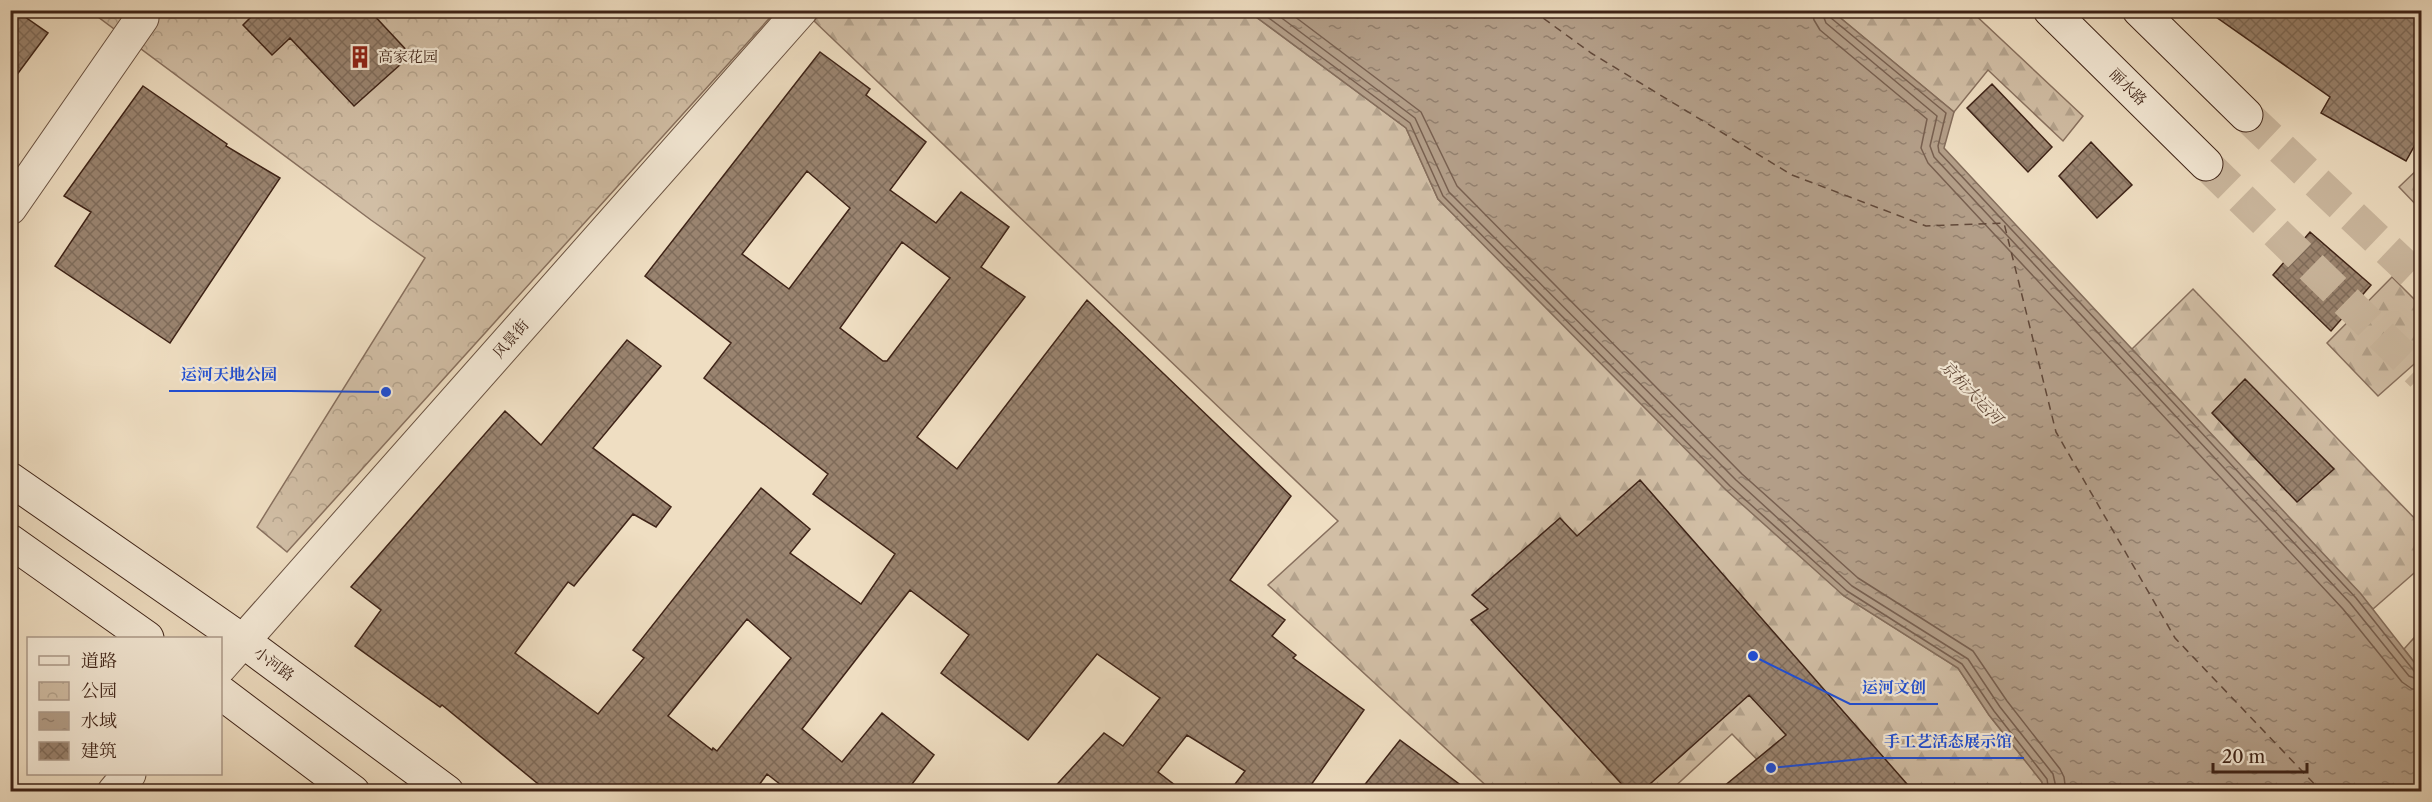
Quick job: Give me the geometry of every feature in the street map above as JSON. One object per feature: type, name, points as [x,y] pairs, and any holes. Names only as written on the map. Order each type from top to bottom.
[{"type":"main road","name":"风景街","points":[[222,665],[801,10]]},
{"type":"main road","name":"丽水路","points":[[2050,10],[2206,164]]},
{"type":"main road","points":[[2139,10],[2246,115]]},
{"type":"main road","points":[[10,208],[142,18]]},
{"type":"main road","name":"小河路","points":[[10,479],[243,641],[447,792]]},
{"type":"main road","points":[[10,541],[144,637]]},
{"type":"main road","points":[[222,694],[353,792]]},
{"type":"main road","points":[[114,792],[128,775]]},
{"type":"green space","points":[[823,10],[1248,11],[1406,128],[1438,199],[1844,596],[1958,668],[1989,715],[2042,782],[2044,791],[1788,791],[1732,734],[1670,791],[1492,791],[1268,585],[1338,521],[814,21]]},
{"type":"green space","points":[[90,11],[776,11],[287,552],[257,527],[425,258]]},
{"type":"green space","points":[[1832,11],[1971,11],[2083,116],[2063,141],[1988,70],[1954,112]]},
{"type":"green space","points":[[2421,166],[2421,210],[2399,187]]},
{"type":"green space","points":[[2392,277],[2421,306],[2421,358],[2378,396],[2327,343]]},
{"type":"green space","points":[[2193,289],[2421,525],[2421,567],[2373,609],[2132,349]]},
{"type":"green space","points":[[2421,630],[2421,671],[2404,649]]},
{"type":"water","name":"京杭大运河","points":[[1248,11],[1832,11],[1954,112],[1944,148],[2361,594],[2421,671],[2421,791],[2043,791],[2042,782],[1989,715],[1958,668],[1844,596],[1726,490],[1438,199],[1406,128]]},
{"type":"building","points":[[10,10],[15,10],[48,33],[10,84]]},
{"type":"building","points":[[258,10],[369,10],[411,55],[354,106],[290,38],[272,55],[243,25]]},
{"type":"building","points":[[2206,10],[2421,10],[2421,134],[2406,161],[2321,113],[2330,97]]},
{"type":"building","points":[[820,52],[870,89],[866,95],[926,142],[890,190],[936,223],[961,192],[1009,227],[981,267],[1025,297],[917,437],[957,469],[1087,300],[1291,496],[1230,580],[1285,620],[1272,636],[1296,655],[1293,658],[1364,710],[1306,792],[1229,792],[1245,771],[1187,735],[1158,772],[1184,792],[1050,792],[1104,733],[1123,746],[1160,698],[1097,654],[1028,740],[941,673],[969,635],[910,590],[802,729],[842,762],[882,713],[934,755],[906,792],[790,792],[767,774],[754,792],[548,792],[442,705],[440,707],[355,646],[381,610],[351,587],[505,411],[541,445],[627,340],[661,366],[593,448],[671,507],[656,527],[633,514],[574,586],[568,582],[515,653],[598,714],[644,658],[633,650],[761,488],[810,529],[790,553],[861,604],[895,554],[813,494],[828,474],[704,378],[731,343],[645,276]],"holes":[[[807,171],[850,208],[789,289],[742,254]],[[902,242],[950,278],[887,361],[883,361],[840,328]],[[747,619],[791,658],[717,751],[713,748],[712,750],[668,716]]]},
{"type":"building","points":[[1992,84],[2052,147],[2028,172],[1967,108]]},
{"type":"building","points":[[143,86],[227,144],[226,146],[280,178],[170,343],[55,266],[91,212],[64,196]]},
{"type":"building","points":[[2091,142],[2132,185],[2097,218],[2059,176]]},
{"type":"building","points":[[2310,232],[2371,285],[2331,331],[2273,275]]},
{"type":"building","points":[[2245,379],[2334,469],[2297,502],[2212,413]]},
{"type":"building","points":[[1640,480],[1914,792],[1717,792],[1786,735],[1749,695],[1641,792],[1629,792],[1471,620],[1488,609],[1472,595],[1560,518],[1577,536]]},
{"type":"building","points":[[1400,740],[1470,792],[1359,792]]},
{"type":"ferry route","points":[[1532,10],[1591,53],[1792,175],[1926,226],[2004,223],[2056,432],[2175,638],[2322,792]]},
{"type":"tunnel","points":[[2246,115],[2422,282]]},
{"type":"tunnel","points":[[2206,164],[2422,375]]},
{"type":"place","name":"高家花园","points":[[360,57]]},
{"type":"place","name":"运河天地公园","points":[[386,392]]},
{"type":"place","name":"运河文创","points":[[1753,656]]},
{"type":"place","name":"手工艺活态展示馆","points":[[1771,768]]}]
